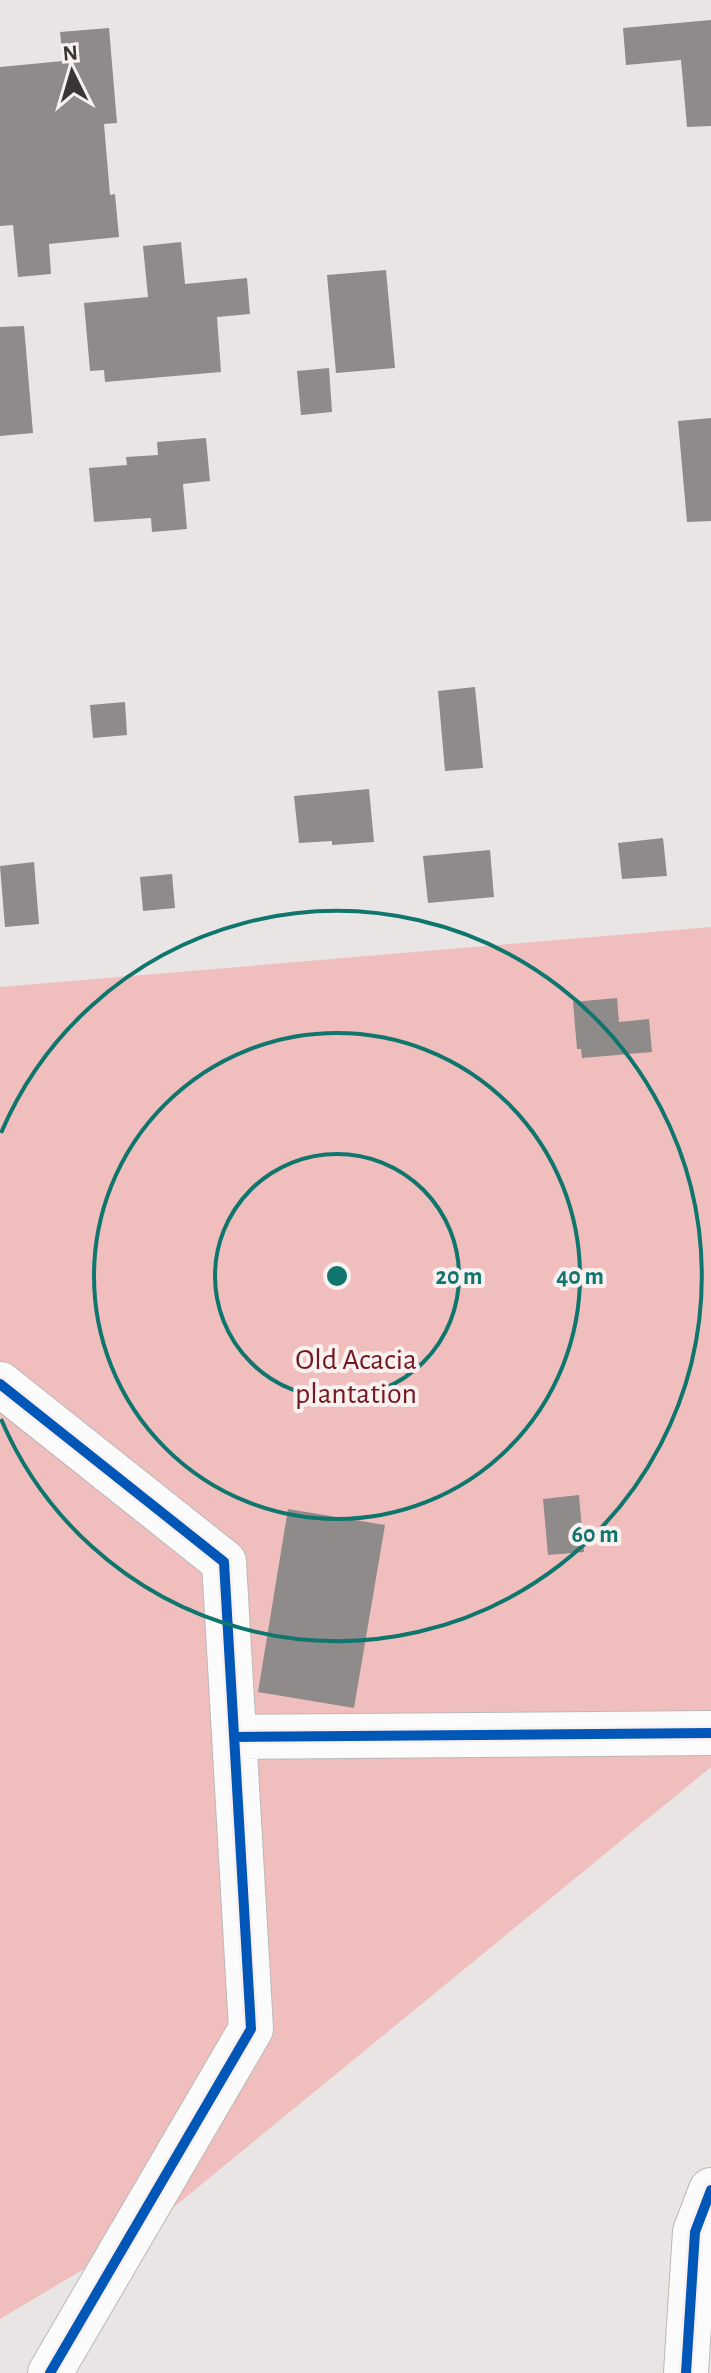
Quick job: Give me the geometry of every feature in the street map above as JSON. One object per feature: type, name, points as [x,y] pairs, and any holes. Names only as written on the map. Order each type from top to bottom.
[{"type":"street","points":[[0,1384],[224,1562],[251,2029],[50,2373]]},
{"type":"street","points":[[235,1737],[711,1733]]},
{"type":"street","points":[[686,2373],[695,2232],[711,2190]]},
{"type":"green space","name":"Old Acacia plantation","points":[[711,927],[711,1767],[136,2238],[0,2319],[0,987]]},
{"type":"building","points":[[711,20],[711,126],[687,127],[681,60],[626,65],[623,28]]},
{"type":"building","points":[[109,28],[117,123],[104,124],[110,195],[115,194],[119,237],[49,244],[51,274],[18,277],[13,225],[0,226],[0,67],[63,61],[60,32]]},
{"type":"building","points":[[181,242],[185,284],[247,278],[250,314],[217,317],[221,372],[105,382],[104,370],[90,371],[84,303],[148,297],[143,246]]},
{"type":"building","points":[[386,270],[395,368],[336,373],[327,275]]},
{"type":"building","points":[[24,326],[33,433],[0,436],[0,327]]},
{"type":"building","points":[[329,368],[332,412],[301,415],[297,371]]},
{"type":"building","points":[[711,418],[711,521],[687,522],[678,421]]},
{"type":"building","points":[[206,438],[210,481],[183,484],[187,529],[152,532],[151,518],[94,522],[89,468],[127,465],[126,457],[158,455],[157,442]]},
{"type":"building","points":[[475,687],[483,768],[445,771],[438,691]]},
{"type":"building","points":[[125,702],[127,735],[93,738],[90,705]]},
{"type":"building","points":[[369,789],[374,842],[332,845],[332,841],[299,843],[294,796]]},
{"type":"building","points":[[663,838],[667,876],[622,879],[618,843]]},
{"type":"building","points":[[490,850],[494,897],[428,903],[423,856]]},
{"type":"building","points":[[34,862],[39,924],[5,927],[0,866]]},
{"type":"building","points":[[172,874],[175,908],[143,911],[140,877]]},
{"type":"building","points":[[617,998],[619,1022],[649,1019],[652,1052],[582,1058],[581,1049],[577,1049],[573,1002]]},
{"type":"building","points":[[579,1495],[584,1552],[548,1555],[543,1499]]},
{"type":"building","points":[[288,1509],[385,1525],[354,1708],[258,1692]]},
{"type":"cycle path","points":[[0,1384],[224,1562],[251,2029],[50,2373]]},
{"type":"cycle path","points":[[235,1737],[711,1733]]},
{"type":"cycle path","points":[[686,2373],[695,2232],[711,2190]]}]
